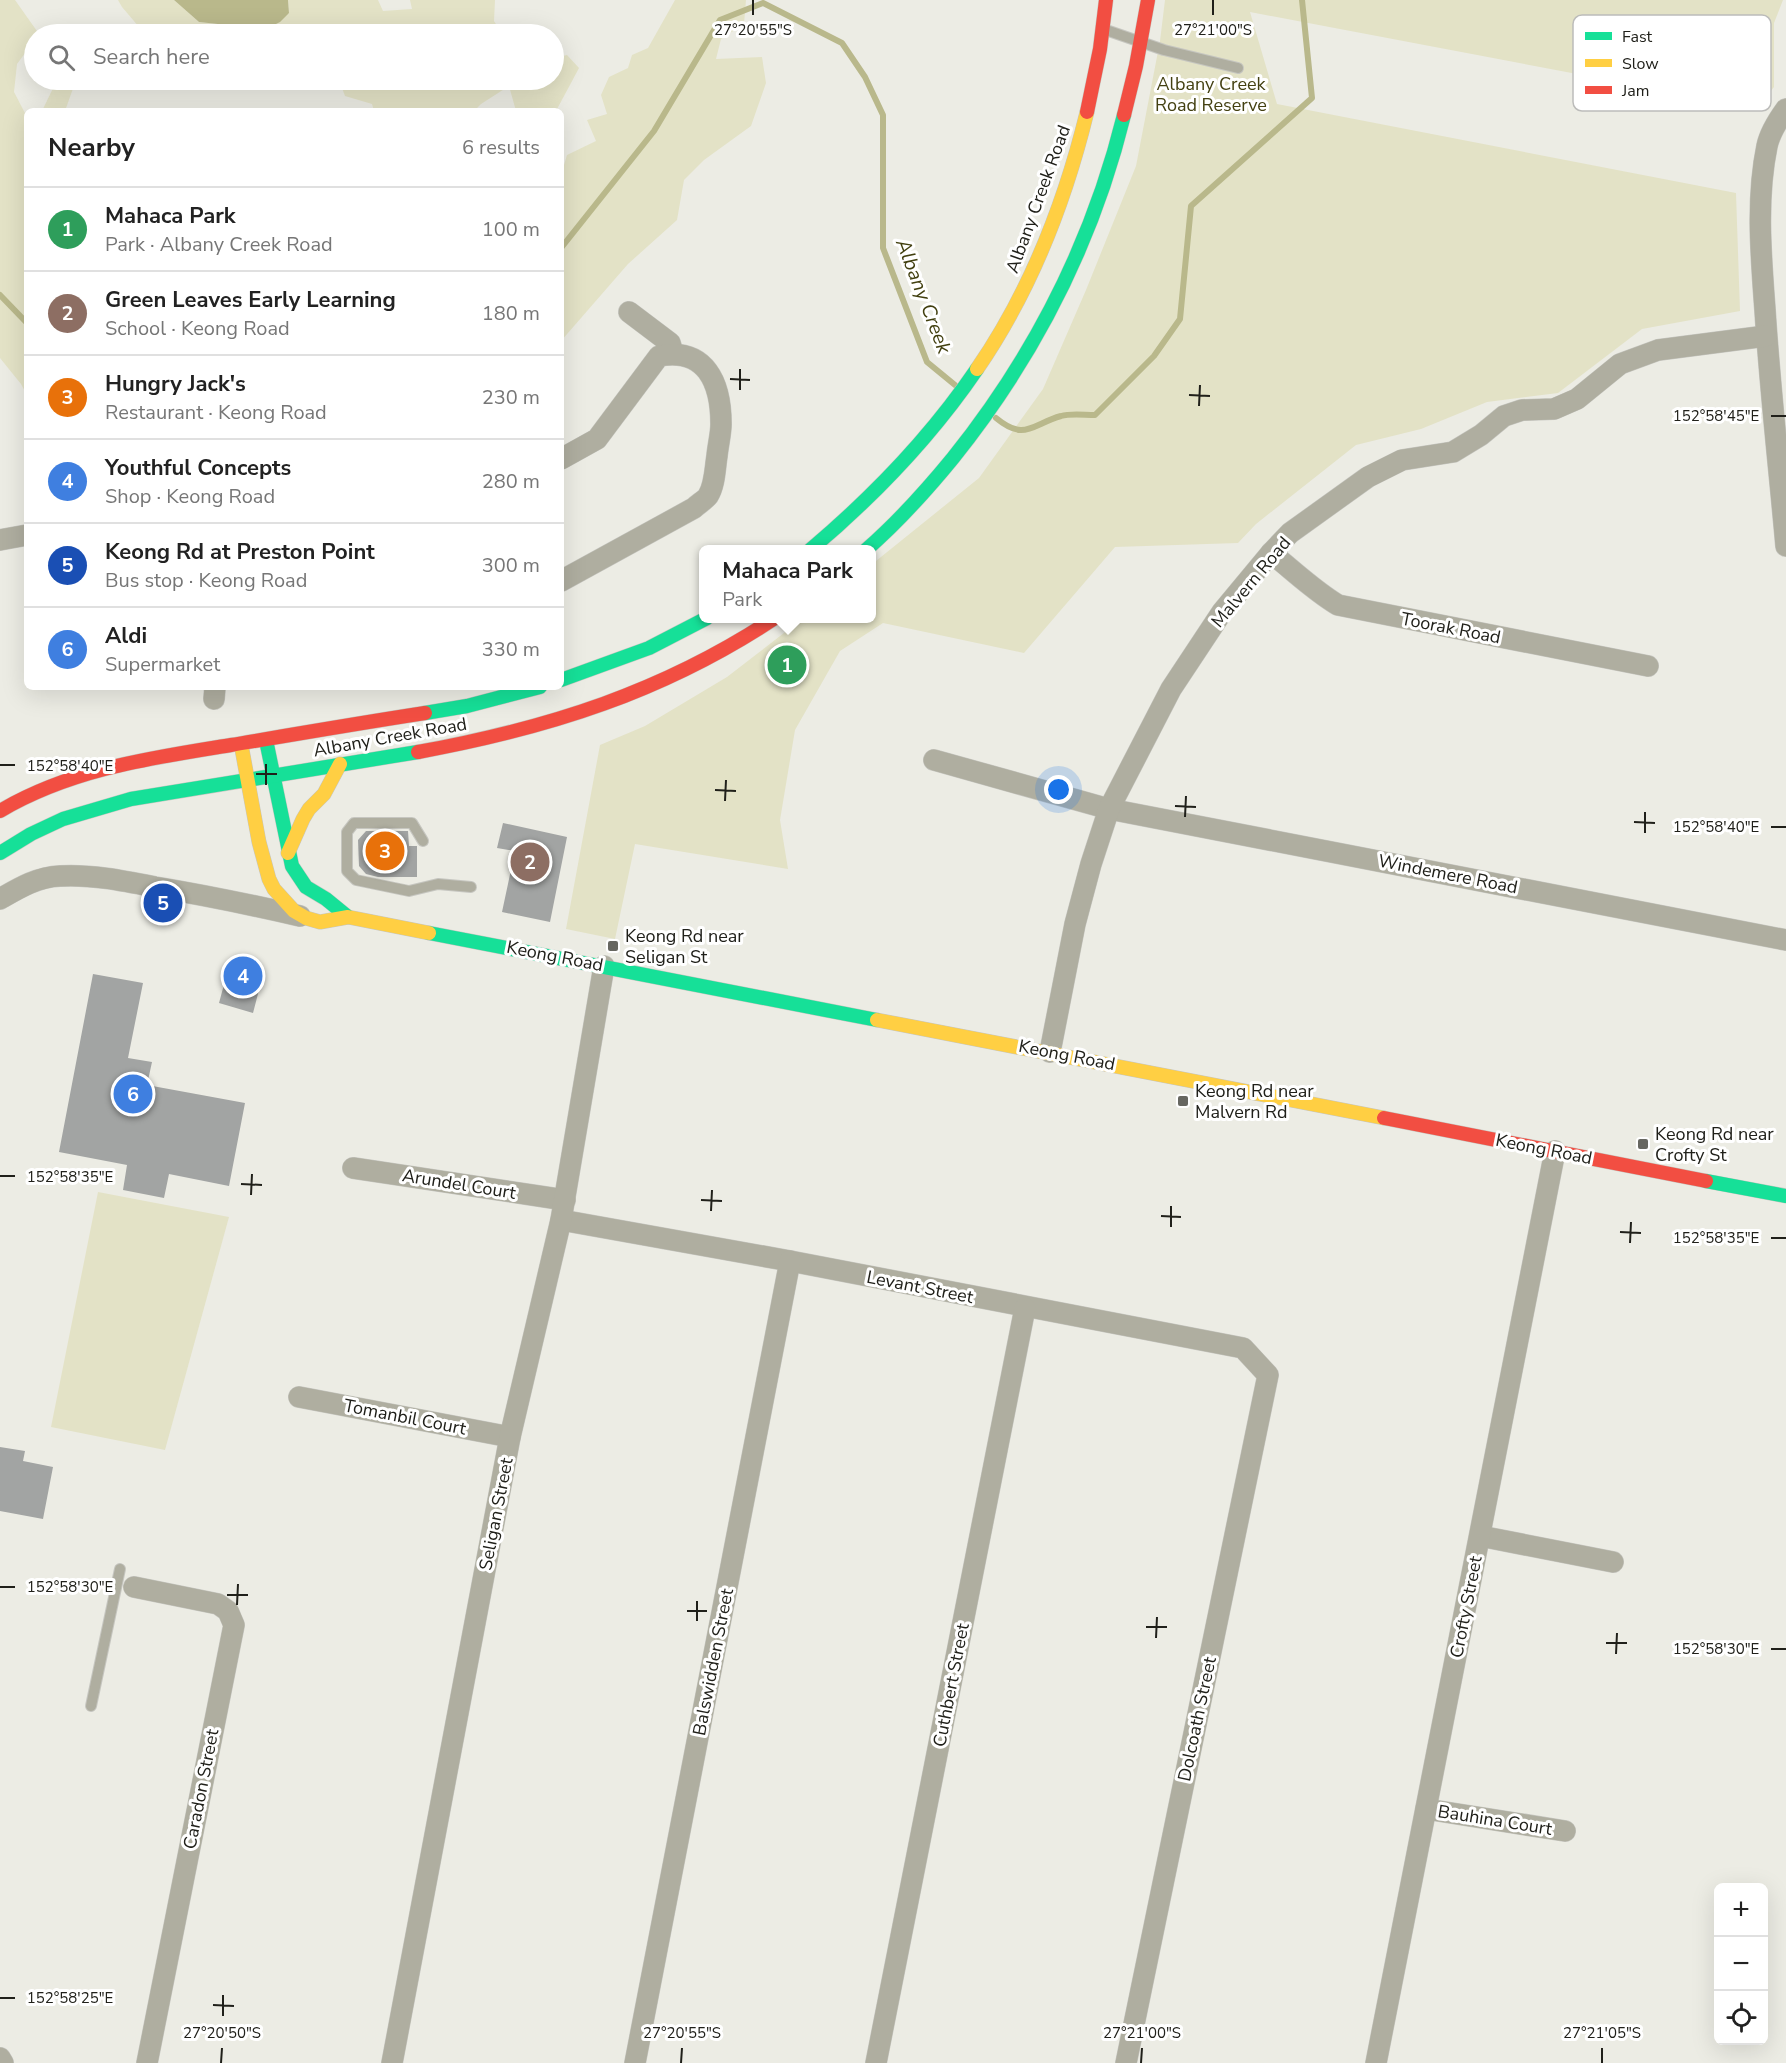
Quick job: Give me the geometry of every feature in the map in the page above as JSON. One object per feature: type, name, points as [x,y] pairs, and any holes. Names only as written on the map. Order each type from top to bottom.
[{"type":"main road","name":"Albany Creek Road","points":[[815,545],[874,494],[936,426],[972,377],[1027,284],[1075,156],[1092,95],[1106,0]]},
{"type":"main road","points":[[870,545],[922,495],[964,446],[1004,392],[1055,305],[1086,235],[1115,146],[1148,0]]},
{"type":"main road","name":"Albany Creek Road","points":[[564,679],[649,648],[753,623]]},
{"type":"main road","name":"Albany Creek Road","points":[[0,853],[36,830],[100,805],[177,789],[459,744],[557,720],[678,675],[710,633]]},
{"type":"main road","name":"Albany Creek Road","points":[[0,811],[46,786],[150,758],[266,740],[465,696],[515,690]]},
{"type":"main road","name":"Keong Road","points":[[266,740],[292,866],[306,887],[348,916]]},
{"type":"main road","points":[[241,744],[264,863],[274,889],[284,903],[306,918]]},
{"type":"main road","points":[[288,853],[303,819],[309,809],[324,794],[340,764]]},
{"type":"main road","name":"Keong Road","points":[[306,918],[320,922],[348,916],[1786,1196]]},
{"type":"street","points":[[1786,109],[1776,123],[1767,144],[1761,195],[1760,246],[1786,546]]},
{"type":"street","points":[[629,312],[670,344],[673,353]]},
{"type":"street","name":"Malvern Road","points":[[1050,1052],[1075,924],[1109,809],[1171,689],[1222,612],[1290,533],[1368,477],[1402,460],[1454,452],[1481,435],[1504,416],[1522,410],[1554,409],[1577,399],[1620,364],[1658,350],[1766,336]]},
{"type":"street","points":[[564,457],[597,440],[659,356],[673,353],[687,355],[708,369],[717,389],[721,425],[712,483],[707,496],[694,508],[564,579]]},
{"type":"street","points":[[0,540],[24,536]]},
{"type":"street","name":"Toorak Road","points":[[1271,553],[1317,593],[1338,605],[1648,666]]},
{"type":"street","name":"Windemere Road","points":[[934,760],[1109,809],[1786,940]]},
{"type":"street","name":"Keong Road","points":[[0,899],[39,879],[70,876],[134,883],[225,899],[306,918]]},
{"type":"street","name":"Keong Road","points":[[225,899],[246,899],[298,877]]},
{"type":"street","name":"Seligan Street","points":[[392,2063],[510,1437],[563,1210],[604,966]]},
{"type":"street","name":"Crofty Street","points":[[1376,2063],[1555,1151]]},
{"type":"street","name":"Arundel Court","points":[[353,1168],[563,1210]]},
{"type":"street","name":"Levant Street","points":[[563,1210],[790,1261],[1025,1308],[1243,1348],[1268,1375]]},
{"type":"street","name":"Balswidden Street","points":[[636,2063],[790,1261]]},
{"type":"street","name":"Cuthbert Street","points":[[876,2063],[1025,1308]]},
{"type":"street","name":"Dolcoath Street","points":[[1126,2063],[1268,1375]]},
{"type":"street","name":"Tomanbil Court","points":[[299,1397],[510,1437]]},
{"type":"street","points":[[1480,1536],[1613,1562]]},
{"type":"street","name":"Caradon Street","points":[[126,1585],[218,1604],[228,1611],[234,1625],[147,2063]]},
{"type":"street","name":"Bauhina Court","points":[[1426,1809],[1565,1831]]},
{"type":"street","points":[[0,2058],[3,2063]]},
{"type":"lane","points":[[1103,29],[1164,50],[1238,68]]},
{"type":"lane","points":[[423,841],[412,823],[354,823],[347,832],[347,871],[351,877],[363,883],[409,891],[438,884],[471,887]]},
{"type":"lane","points":[[91,1706],[126,1585],[120,1569]]},
{"type":"green space","points":[[0,0],[15,0],[32,24],[24,24],[24,55],[17,64],[14,92],[24,111],[24,390],[0,358]]},
{"type":"green space","points":[[118,0],[174,0],[199,22],[218,24],[136,24]]},
{"type":"green space","points":[[288,0],[378,0],[383,11],[412,9],[410,0],[495,0],[496,24],[265,24],[289,13]]},
{"type":"green space","points":[[675,0],[746,0],[744,24],[721,39],[716,59],[762,57],[766,83],[751,126],[704,160],[684,180],[677,220],[628,264],[564,338],[564,165],[567,155],[596,141],[587,120],[607,114],[601,95],[609,77],[628,68],[632,55],[648,48]]},
{"type":"green space","name":"Albany Creek Road Reserve","points":[[1165,0],[1783,0],[1774,23],[1774,87],[1771,91],[1771,15],[1573,15],[1573,73],[1250,12],[1277,104],[1736,193],[1740,311],[1642,329],[1558,393],[1487,402],[1421,429],[1356,445],[1256,524],[1238,543],[1115,547],[1024,653],[883,623],[840,651],[795,730],[780,820],[788,869],[635,844],[615,939],[566,929],[600,745],[645,726],[727,677],[797,623],[876,623],[876,561],[979,478],[1043,389],[1136,166],[1160,41]]},
{"type":"green space","points":[[567,55],[579,68],[558,108],[515,108],[510,90],[564,90],[564,56]]},
{"type":"green space","points":[[52,90],[72,90],[66,108],[43,108]]},
{"type":"green space","points":[[343,90],[503,90],[477,108],[373,108],[372,104],[345,96]]},
{"type":"green space","points":[[98,1192],[229,1217],[165,1450],[51,1427]]},
{"type":"shaded area","points":[[174,0],[288,0],[289,13],[276,24],[199,22]]},
{"type":"building","points":[[503,823],[567,837],[550,922],[502,912],[515,851],[497,848]]},
{"type":"building","points":[[366,831],[408,831],[409,846],[417,846],[417,877],[378,877],[366,874],[359,866],[358,840]]},
{"type":"building","points":[[229,966],[255,972],[252,984],[260,986],[253,1013],[219,1003]]},
{"type":"building","points":[[93,974],[143,983],[128,1058],[152,1062],[147,1085],[245,1103],[229,1186],[169,1174],[164,1198],[123,1190],[127,1165],[59,1152]]},
{"type":"building","points":[[0,1447],[25,1451],[23,1461],[53,1467],[43,1519],[0,1511]]},
{"type":"waterway","name":"Albany Creek","points":[[996,418],[1014,429],[1022,430],[1065,415],[1095,415],[1154,356],[1180,319],[1191,206],[1312,98],[1302,0]]},
{"type":"waterway","name":"Albany Creek","points":[[564,244],[654,131],[720,20],[763,3],[842,43],[865,77],[883,115],[883,248],[927,362],[955,385]]},
{"type":"waterway","name":"Albany Creek","points":[[0,295],[24,320]]},
{"type":"traffic: fast","points":[[871,545],[911,506],[953,458],[1010,380],[1035,338],[1078,252],[1096,208],[1124,115]]},
{"type":"traffic: fast","points":[[816,545],[900,465],[940,419],[977,369]]},
{"type":"traffic: fast","points":[[564,679],[649,648],[699,622]]},
{"type":"traffic: fast","points":[[425,713],[467,706],[528,690]]},
{"type":"traffic: fast","points":[[266,740],[292,866],[306,887],[326,899],[348,917]]},
{"type":"traffic: fast","points":[[0,853],[31,834],[63,819],[131,799],[418,752]]},
{"type":"traffic: fast","points":[[429,933],[877,1020]]},
{"type":"traffic: fast","points":[[1706,1181],[1786,1196]]},
{"type":"traffic: slow","points":[[977,369],[1013,309],[1044,245],[1068,179],[1087,112]]},
{"type":"traffic: slow","points":[[241,744],[259,842],[269,879],[274,889],[294,911],[320,922],[348,917],[429,933]]},
{"type":"traffic: slow","points":[[288,853],[303,819],[309,809],[324,794],[340,764]]},
{"type":"traffic: slow","points":[[877,1020],[1384,1118]]},
{"type":"traffic: jam","points":[[1087,112],[1100,49],[1106,0]]},
{"type":"traffic: jam","points":[[1124,115],[1148,0]]},
{"type":"traffic: jam","points":[[418,752],[513,731],[604,704],[690,667],[767,623]]},
{"type":"traffic: jam","points":[[0,811],[55,785],[112,767],[425,713]]},
{"type":"traffic: jam","points":[[1384,1118],[1706,1181]]},
{"type":"place","name":"Mahaca Park","points":[[787,665]]},
{"type":"place","name":"Hungry Jack's","points":[[385,851]]},
{"type":"place","name":"Green Leaves Early Learning","points":[[530,862]]},
{"type":"place","name":"Keong Rd at Preston Point","points":[[163,903]]},
{"type":"place","name":"Keong Rd near Seligan St","points":[[613,946]]},
{"type":"place","name":"Youthful Concepts","points":[[243,976]]},
{"type":"place","name":"Aldi","points":[[133,1094]]},
{"type":"place","name":"Keong Rd near Malvern Rd","points":[[1183,1101]]},
{"type":"place","name":"Keong Rd near Crofty St","points":[[1643,1144]]}]
